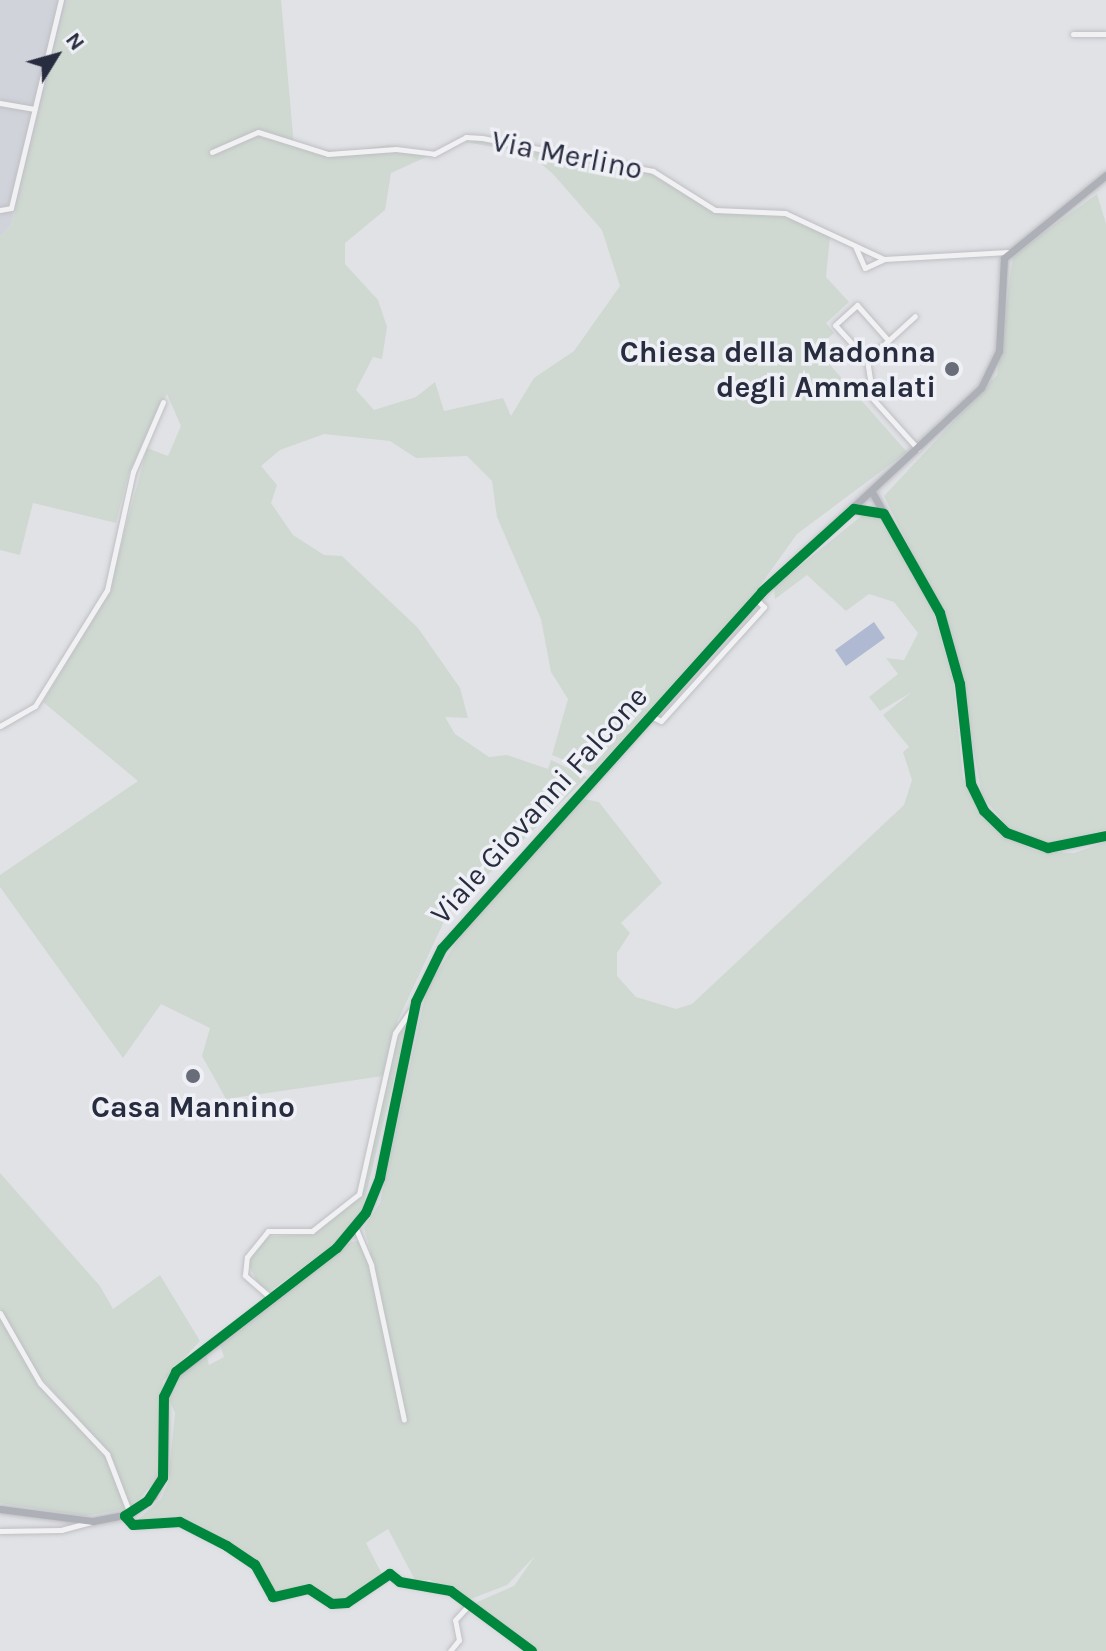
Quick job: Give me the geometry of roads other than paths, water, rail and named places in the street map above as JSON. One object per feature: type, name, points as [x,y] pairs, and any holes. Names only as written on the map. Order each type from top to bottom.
[{"type":"street","points":[[0,210],[8,211],[61,0]]},
{"type":"street","points":[[1073,34],[1106,34]]},
{"type":"street","points":[[0,103],[34,109]]},
{"type":"street","name":"Via Merlino","points":[[212,152],[258,132],[328,154],[396,149],[434,154],[466,137],[482,138],[653,171],[715,210],[785,213],[884,259],[1008,252]]},
{"type":"street","points":[[1008,252],[1082,201],[1106,175]]},
{"type":"street","points":[[855,245],[865,268],[884,259]]},
{"type":"street","name":"Viale Giovanni Falcone","points":[[127,1515],[153,1496],[163,1478],[164,1397],[172,1377],[356,1229],[380,1178],[416,1002],[458,929],[756,599],[918,449],[992,373],[999,351],[999,278],[1008,252]]},
{"type":"street","points":[[888,340],[857,305],[835,325],[867,360],[873,399],[918,449]]},
{"type":"street","points":[[867,360],[915,316]]},
{"type":"street","points":[[0,726],[35,706],[107,590],[133,472],[163,402]]},
{"type":"street","points":[[872,492],[940,613],[960,684],[971,784],[984,811],[1007,833],[1048,848],[1106,836]]},
{"type":"street","points":[[854,509],[884,514]]},
{"type":"street","points":[[271,1298],[245,1275],[247,1257],[268,1231],[312,1231],[359,1194],[395,1033],[416,1002]]},
{"type":"street","points":[[356,1229],[371,1265],[404,1420]]},
{"type":"street","points":[[0,1313],[40,1383],[107,1454],[133,1525],[180,1522],[227,1546],[255,1565],[273,1597],[309,1589],[332,1604],[347,1603],[390,1574],[400,1582],[451,1591],[532,1651]]},
{"type":"street","points":[[0,1509],[93,1521]]},
{"type":"street","points":[[0,1531],[61,1530],[127,1515]]},
{"type":"street","points":[[450,1651],[459,1640],[455,1620],[470,1604]]},
{"type":"water","points":[[874,622],[885,638],[846,666],[835,650]]},
{"type":"place","name":"Chiesa della Madonna degli Ammalati","points":[[952,369]]},
{"type":"place","name":"Casa Mannino","points":[[193,1076]]}]
